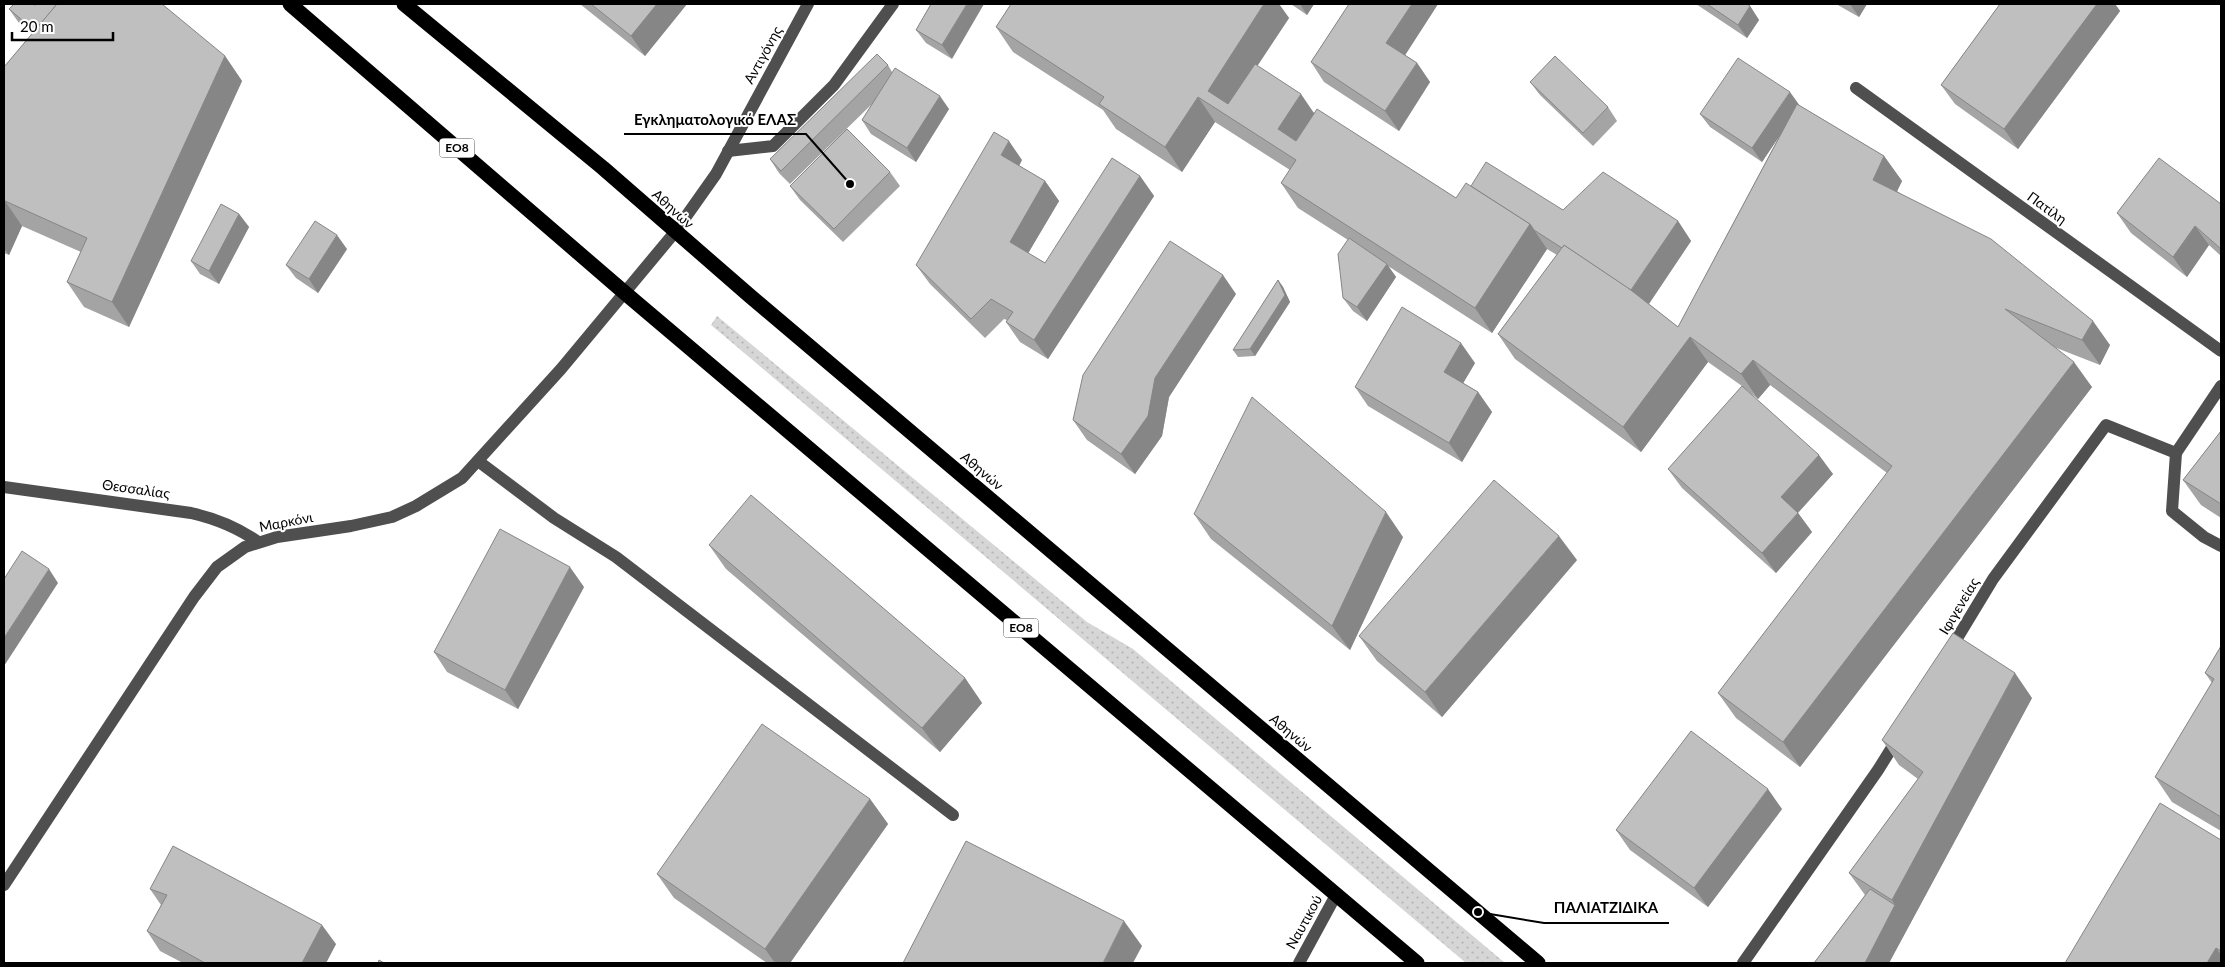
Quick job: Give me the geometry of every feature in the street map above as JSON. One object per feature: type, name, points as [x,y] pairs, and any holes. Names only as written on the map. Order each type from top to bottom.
[{"type":"highway","name":"ΕΟ8","points":[[290,4],[625,293],[1417,963]]},
{"type":"highway","name":"Αθηνών","points":[[404,4],[603,168],[675,232],[1538,963]]},
{"type":"street","name":"Αντιγόνης","points":[[625,293],[675,232],[716,174],[808,4]]},
{"type":"street","points":[[728,151],[774,146],[834,85],[893,4]]},
{"type":"street","name":"Πατίλη","points":[[1856,88],[2221,351]]},
{"type":"street","name":"Μαρκόνι","points":[[4,885],[206,579],[232,555],[258,542],[392,517],[416,506],[462,478],[561,369],[625,293]]},
{"type":"street","points":[[2221,386],[2176,453],[2172,510],[2204,537],[2221,546]]},
{"type":"street","name":"Ιφιγενείας","points":[[1943,662],[1993,579],[2106,425],[2176,453]]},
{"type":"street","points":[[478,461],[554,518],[616,557],[953,815]]},
{"type":"street","name":"Θεσσαλίας","points":[[4,487],[216,518],[238,528],[258,542]]},
{"type":"street","points":[[1743,963],[1878,770],[1903,729]]},
{"type":"street","name":"Ναυτικού","points":[[1299,963],[1336,894]]},
{"type":"shaded area","points":[[717,316],[1087,622],[1133,649],[1505,963],[1466,963],[711,325]]},
{"type":"building","points":[[14,4],[57,4],[35,31],[9,9]]},
{"type":"building","points":[[57,4],[162,4],[225,56],[112,302],[67,282],[87,238],[5,201],[4,204],[4,67]]},
{"type":"building","points":[[591,4],[657,4],[631,36]]},
{"type":"building","points":[[931,4],[967,4],[942,45],[916,30]]},
{"type":"building","points":[[1011,4],[1264,4],[1208,91],[1228,104],[1255,64],[1301,94],[1278,129],[1296,141],[1317,109],[1456,198],[1466,183],[1530,224],[1475,308],[1281,183],[1296,160],[1198,97],[1165,147],[1099,104],[1104,97],[996,27]]},
{"type":"building","points":[[1349,4],[1412,4],[1386,43],[1417,63],[1385,111],[1311,62]]},
{"type":"building","points":[[1707,4],[1747,4],[1750,6],[1738,25]]},
{"type":"building","points":[[2000,4],[2097,4],[2004,129],[1941,85]]},
{"type":"building","points":[[877,54],[888,65],[781,171],[770,159]]},
{"type":"building","points":[[1555,56],[1608,107],[1583,133],[1530,82]]},
{"type":"building","points":[[1738,58],[1790,92],[1752,148],[1700,114]]},
{"type":"building","points":[[895,68],[940,96],[907,148],[862,120]]},
{"type":"building","points":[[1797,104],[1884,156],[1873,180],[1991,239],[2093,321],[2082,340],[2005,309],[2074,362],[1783,742],[1718,693],[1892,466],[1753,360],[1741,374],[1690,337],[1623,427],[1498,334],[1564,245],[1627,287],[1678,327]]},
{"type":"building","points":[[847,129],[890,172],[834,229],[790,186]]},
{"type":"building","points":[[994,132],[1009,141],[1001,155],[1045,181],[1010,242],[1045,263],[1112,158],[1140,176],[1034,340],[1006,322],[1013,312],[991,299],[971,319],[916,265]]},
{"type":"building","points":[[2159,158],[2221,204],[2221,249],[2195,226],[2173,257],[2117,213]]},
{"type":"building","points":[[1486,162],[1563,210],[1603,172],[1678,221],[1631,290],[1564,245],[1562,248],[1534,230],[1530,224],[1471,186]]},
{"type":"building","points":[[221,204],[239,214],[209,271],[191,261]]},
{"type":"building","points":[[315,221],[337,235],[309,279],[286,265]]},
{"type":"building","points":[[1349,238],[1387,264],[1357,307],[1343,298],[1338,254]]},
{"type":"building","points":[[1170,241],[1223,275],[1155,378],[1148,416],[1121,454],[1073,420],[1083,375]]},
{"type":"building","points":[[1278,280],[1285,295],[1250,349],[1233,350]]},
{"type":"building","points":[[1402,307],[1461,343],[1444,372],[1478,392],[1449,443],[1355,387]]},
{"type":"building","points":[[1742,386],[1819,455],[1781,497],[1798,513],[1762,553],[1668,469]]},
{"type":"building","points":[[1252,397],[1386,512],[1332,626],[1194,514]]},
{"type":"building","points":[[2221,431],[2221,504],[2183,480]]},
{"type":"building","points":[[1494,480],[1559,536],[1425,692],[1359,636]]},
{"type":"building","points":[[751,495],[965,678],[922,728],[709,545]]},
{"type":"building","points":[[500,529],[570,567],[505,690],[434,652]]},
{"type":"building","points":[[22,551],[49,569],[4,638],[4,579]]},
{"type":"building","points":[[1953,633],[2015,673],[1892,900],[1849,873],[1923,772],[1882,740]]},
{"type":"building","points":[[2221,646],[2221,817],[2155,777],[2214,679],[2205,673]]},
{"type":"building","points":[[762,724],[870,799],[765,949],[657,874]]},
{"type":"building","points":[[1691,731],[1768,789],[1694,888],[1616,830]]},
{"type":"building","points":[[2160,803],[2221,840],[2221,951],[2216,948],[2207,963],[2065,963]]},
{"type":"building","points":[[966,841],[1124,921],[1103,963],[903,963]]},
{"type":"building","points":[[173,846],[322,925],[302,963],[205,963],[147,931],[167,895],[150,889]]},
{"type":"building","points":[[1870,889],[1895,905],[1865,963],[1814,963]]},
{"type":"place","name":"Εγκληματολογικό ΕΛΑΣ","points":[[850,184]]},
{"type":"place","name":"ΠΑΛΙΑΤΖΙΔΙΚΑ","points":[[1478,912]]}]
